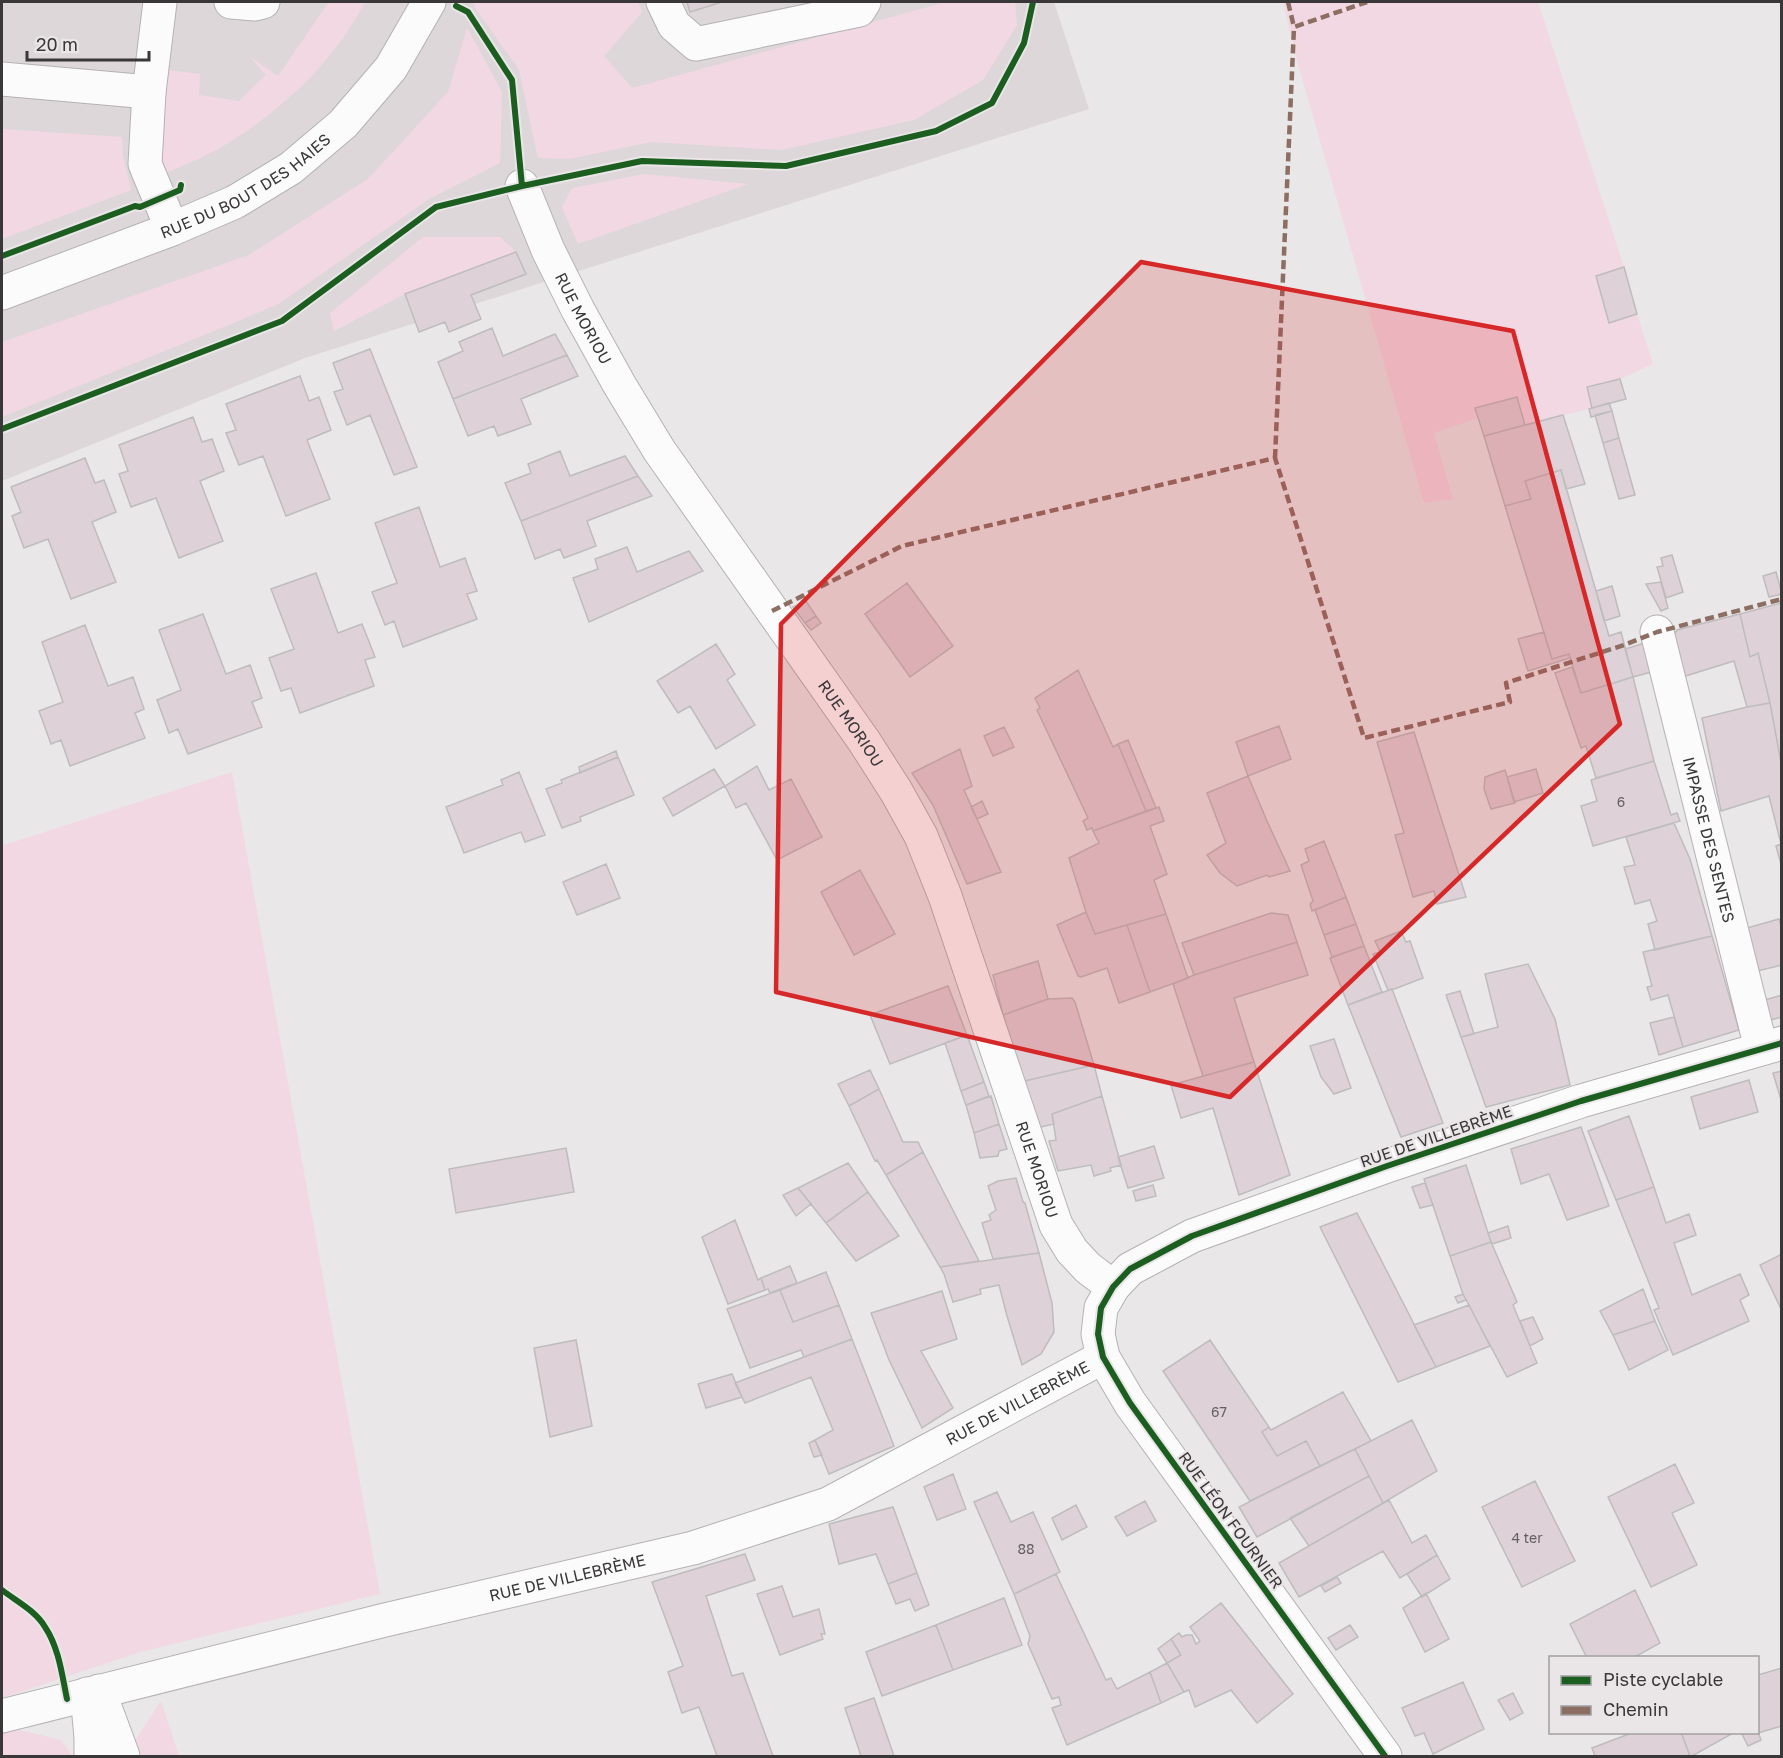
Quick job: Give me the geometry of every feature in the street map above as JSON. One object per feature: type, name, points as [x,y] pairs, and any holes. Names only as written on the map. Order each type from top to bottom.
[{"type":"street","points":[[160,2],[149,92],[145,164],[172,229]]},
{"type":"street","points":[[231,2],[255,4],[263,2]]},
{"type":"street","name":"RUE DU BOUT DES HAIES","points":[[2,293],[172,229],[235,202],[291,168],[343,124],[391,68],[429,2]]},
{"type":"street","points":[[663,2],[674,25],[696,44],[859,10],[864,2]]},
{"type":"street","points":[[2,79],[149,92]]},
{"type":"street","name":"RUE MORIOU","points":[[522,186],[548,250],[578,310],[659,450],[897,791],[921,836],[945,896],[1056,1225],[1072,1251],[1088,1268],[1113,1287]]},
{"type":"street","name":"IMPASSE DES SENTES","points":[[1657,632],[1771,1045]]},
{"type":"street","name":"RUE DE VILLEBRÈME","points":[[1113,1287],[1130,1269],[1192,1236],[1387,1166],[1581,1101],[1771,1045]]},
{"type":"street","name":"RUE LÉON FOURNIER","points":[[1113,1287],[1101,1308],[1098,1334],[1103,1357],[1130,1403],[1385,1756]]},
{"type":"street","name":"RUE DE VILLEBRÈME","points":[[2,1716],[385,1620],[693,1548],[828,1504],[1103,1357]]},
{"type":"street","points":[[91,1756],[93,1693]]},
{"type":"street","points":[[93,1693],[123,1756]]},
{"type":"highlighted area","points":[[1141,262],[1513,331],[1620,724],[1230,1097],[776,992],[781,624]]},
{"type":"shaded area","points":[[2,2],[1054,2],[1089,109],[305,358],[2,481]]},
{"type":"shaded area","points":[[329,2],[365,2],[338,45],[305,83],[267,116],[225,145],[163,175],[155,155],[175,14],[168,70],[200,74],[199,95],[239,101],[266,75],[249,56],[278,76]]},
{"type":"shaded area","points":[[475,2],[638,2],[642,12],[604,56],[632,88],[946,2],[1015,2],[1017,25],[983,80],[914,120],[781,150],[651,142],[569,159],[538,158],[519,70],[474,6]]},
{"type":"shaded area","points":[[1283,2],[1538,2],[1624,267],[1596,276],[1608,323],[1637,314],[1653,364],[1620,379],[1587,387],[1592,408],[1525,425],[1516,397],[1475,408],[1478,418],[1434,433],[1453,499],[1424,503],[1296,57]]},
{"type":"shaded area","points":[[467,28],[502,92],[500,163],[429,199],[280,303],[2,417],[2,342],[249,255],[368,179],[448,92]]},
{"type":"shaded area","points":[[2,129],[122,137],[123,156],[131,190],[2,239]]},
{"type":"shaded area","points":[[644,174],[748,184],[578,244],[562,207],[572,188]]},
{"type":"shaded area","points":[[423,237],[500,237],[516,252],[405,294],[334,331],[330,313]]},
{"type":"shaded area","points":[[232,772],[380,1594],[140,1652],[2,1698],[2,834],[4,845]]},
{"type":"shaded area","points":[[161,1701],[179,1756],[125,1756]]},
{"type":"shaded area","points":[[15,1729],[61,1740],[73,1756],[2,1756],[2,1732]]},
{"type":"building","points":[[687,2],[722,2],[690,12]]},
{"type":"building","points":[[516,252],[526,274],[471,295],[481,319],[449,332],[445,322],[419,332],[405,294]]},
{"type":"building","points":[[1624,267],[1637,314],[1609,323],[1596,276]]},
{"type":"building","points":[[492,328],[503,356],[555,334],[567,355],[453,399],[438,362],[463,351],[459,342]]},
{"type":"building","points":[[370,349],[417,467],[394,475],[370,415],[347,425],[334,392],[343,389],[333,363]]},
{"type":"building","points":[[567,355],[578,376],[521,399],[531,424],[498,436],[494,426],[468,436],[453,399]]},
{"type":"building","points":[[300,376],[309,401],[319,397],[331,430],[307,440],[330,499],[286,516],[263,456],[239,465],[226,433],[236,430],[226,404]]},
{"type":"building","points":[[1620,379],[1626,399],[1592,408],[1587,387]]},
{"type":"building","points":[[1517,397],[1525,425],[1484,436],[1475,408]]},
{"type":"building","points":[[1609,403],[1612,411],[1591,417],[1589,409]]},
{"type":"building","points":[[1612,411],[1619,438],[1603,443],[1595,415]]},
{"type":"building","points":[[1563,415],[1585,484],[1566,489],[1561,470],[1525,481],[1531,499],[1505,506],[1484,436]]},
{"type":"building","points":[[193,417],[202,442],[212,439],[224,471],[200,481],[223,541],[179,558],[156,498],[131,507],[119,474],[128,471],[119,445]]},
{"type":"building","points":[[1619,438],[1635,495],[1619,499],[1603,443]]},
{"type":"building","points":[[560,451],[570,476],[625,456],[638,476],[521,521],[505,483],[531,473],[528,464]]},
{"type":"building","points":[[85,458],[95,483],[104,480],[116,512],[92,522],[116,582],[71,599],[48,539],[24,548],[12,516],[21,512],[11,487]]},
{"type":"building","points":[[1561,470],[1609,636],[1621,632],[1633,677],[1581,693],[1569,654],[1552,659],[1505,506],[1531,499],[1525,481]]},
{"type":"building","points":[[638,476],[652,496],[587,521],[596,546],[564,558],[560,549],[535,559],[521,521]]},
{"type":"building","points":[[419,507],[440,567],[465,558],[477,591],[467,594],[477,619],[403,647],[394,621],[385,625],[372,592],[397,583],[375,523]]},
{"type":"building","points":[[627,547],[637,572],[689,551],[703,571],[589,622],[573,578],[598,569],[595,559]]},
{"type":"building","points":[[1672,555],[1683,592],[1666,598],[1657,567],[1663,566],[1661,558]]},
{"type":"building","points":[[1776,572],[1782,594],[1769,597],[1763,576]]},
{"type":"building","points":[[316,573],[338,633],[362,624],[375,657],[365,660],[374,686],[300,713],[291,688],[281,691],[269,658],[294,649],[271,589]]},
{"type":"building","points":[[1661,582],[1668,608],[1661,611],[1646,584]]},
{"type":"building","points":[[907,583],[953,646],[910,677],[865,614]]},
{"type":"building","points":[[1612,586],[1620,616],[1604,621],[1596,591]]},
{"type":"building","points":[[806,601],[816,616],[805,623],[793,607]]},
{"type":"building","points":[[1781,603],[1782,768],[1758,653],[1750,657],[1740,614]]},
{"type":"building","points":[[203,614],[226,674],[250,665],[262,698],[252,702],[262,727],[188,754],[178,729],[169,733],[157,700],[181,690],[159,630]]},
{"type":"building","points":[[1740,614],[1750,657],[1758,653],[1770,703],[1747,707],[1734,661],[1679,678],[1670,640],[1677,630]]},
{"type":"building","points":[[816,616],[821,623],[811,630],[805,623]]},
{"type":"building","points":[[85,625],[108,686],[133,677],[144,709],[135,713],[145,738],[70,766],[61,740],[51,744],[39,711],[63,702],[42,642]]},
{"type":"building","points":[[1544,632],[1552,659],[1569,654],[1570,658],[1528,671],[1518,639]]},
{"type":"building","points":[[1648,642],[1655,671],[1633,677],[1625,649]]},
{"type":"building","points":[[716,644],[735,674],[727,680],[755,725],[716,749],[690,706],[678,713],[657,681]]},
{"type":"building","points":[[1572,667],[1581,693],[1633,677],[1654,761],[1596,778],[1586,746],[1581,748],[1555,673]]},
{"type":"building","points":[[1078,670],[1113,747],[1118,744],[1146,811],[1093,831],[1092,828],[1087,830],[1083,821],[1088,818],[1037,710],[1040,708],[1035,698]]},
{"type":"building","points":[[1770,703],[1782,768],[1781,844],[1769,796],[1721,811],[1702,718]]},
{"type":"building","points":[[1279,726],[1291,759],[1248,776],[1236,742]]},
{"type":"building","points":[[1004,727],[1014,747],[993,756],[984,736]]},
{"type":"building","points":[[1414,732],[1466,897],[1437,904],[1434,891],[1413,897],[1395,835],[1404,833],[1377,742]]},
{"type":"building","points":[[1128,740],[1156,808],[1146,811],[1118,744]]},
{"type":"building","points":[[960,749],[972,786],[964,790],[1001,872],[967,884],[933,805],[912,773]]},
{"type":"building","points":[[616,751],[618,757],[580,773],[579,767]]},
{"type":"building","points":[[618,757],[634,795],[580,817],[581,821],[562,828],[546,789],[562,783],[561,780]]},
{"type":"building","points":[[1654,761],[1671,815],[1677,813],[1680,821],[1593,846],[1581,806],[1597,801],[1591,780]]},
{"type":"building","points":[[757,766],[769,790],[791,779],[822,837],[777,860],[746,803],[736,808],[725,786]]},
{"type":"building","points":[[714,769],[725,786],[673,816],[663,798]]},
{"type":"building","points":[[1536,769],[1543,793],[1514,802],[1507,777]]},
{"type":"building","points":[[1505,770],[1515,803],[1491,809],[1484,789],[1485,777]]},
{"type":"building","points":[[519,772],[545,835],[525,842],[521,832],[464,853],[446,807],[503,785],[501,780]]},
{"type":"building","points":[[1248,776],[1290,871],[1269,877],[1267,875],[1237,886],[1220,873],[1207,855],[1226,843],[1207,793]]},
{"type":"building","points":[[982,801],[988,814],[977,819],[971,807]]},
{"type":"building","points":[[1159,807],[1164,821],[1150,826],[1167,874],[1154,880],[1166,914],[1095,934],[1069,858],[1099,843],[1093,831]]},
{"type":"building","points":[[1674,823],[1690,859],[1712,936],[1655,950],[1648,924],[1657,921],[1650,900],[1635,904],[1624,867],[1635,865],[1626,837]]},
{"type":"building","points":[[1324,841],[1346,897],[1312,911],[1310,904],[1313,901],[1301,865],[1309,861],[1305,849]]},
{"type":"building","points":[[1782,844],[1782,868],[1776,846]]},
{"type":"building","points":[[606,864],[620,898],[577,915],[563,882]]},
{"type":"building","points":[[860,870],[895,934],[854,955],[821,892]]},
{"type":"building","points":[[1346,897],[1356,924],[1324,935],[1315,910]]},
{"type":"building","points":[[1086,912],[1095,934],[1127,925],[1150,992],[1119,1003],[1107,968],[1078,976],[1057,925]]},
{"type":"building","points":[[1271,913],[1288,915],[1297,942],[1194,975],[1182,943]]},
{"type":"building","points":[[1166,914],[1188,978],[1150,992],[1127,925]]},
{"type":"building","points":[[1779,919],[1782,930],[1782,965],[1757,971],[1747,928]]},
{"type":"building","points":[[1356,924],[1364,946],[1332,957],[1324,935]]},
{"type":"building","points":[[1401,931],[1406,942],[1410,941],[1423,978],[1388,990],[1373,954],[1380,952],[1375,941]]},
{"type":"building","points":[[1712,936],[1739,1030],[1683,1047],[1668,995],[1651,1000],[1647,987],[1652,986],[1643,952]]},
{"type":"building","points":[[1297,942],[1308,975],[1234,998],[1254,1062],[1203,1076],[1173,984]]},
{"type":"building","points":[[1364,946],[1382,992],[1348,1005],[1330,958]]},
{"type":"building","points":[[1038,961],[1048,999],[1003,1015],[993,975]]},
{"type":"building","points":[[1528,964],[1555,1019],[1570,1085],[1486,1107],[1461,1037],[1498,1027],[1485,974]]},
{"type":"building","points":[[948,986],[967,1035],[890,1064],[870,1015]]},
{"type":"building","points":[[1392,989],[1443,1123],[1401,1137],[1348,1005]]},
{"type":"building","points":[[1460,991],[1474,1034],[1461,1037],[1446,995]]},
{"type":"building","points":[[1782,995],[1782,1017],[1770,1020],[1765,1000]]},
{"type":"building","points":[[1072,998],[1094,1065],[1020,1082],[1003,1015],[1048,999]]},
{"type":"building","points":[[1674,1017],[1683,1047],[1659,1055],[1650,1023]]},
{"type":"building","points":[[967,1035],[984,1082],[961,1091],[945,1043]]},
{"type":"building","points":[[1334,1039],[1351,1088],[1334,1094],[1321,1077],[1310,1046]]},
{"type":"building","points":[[1254,1062],[1290,1175],[1239,1195],[1213,1108],[1181,1118],[1171,1085]]},
{"type":"building","points":[[1094,1065],[1102,1096],[1052,1114],[1054,1124],[1032,1129],[1020,1082]]},
{"type":"building","points":[[870,1070],[879,1089],[849,1106],[838,1084]]},
{"type":"building","points":[[1782,1071],[1782,1103],[1773,1073]]},
{"type":"building","points":[[1749,1080],[1758,1112],[1700,1129],[1691,1097]]},
{"type":"building","points":[[984,1082],[989,1096],[966,1105],[961,1091]]},
{"type":"building","points":[[879,1089],[903,1142],[918,1142],[923,1152],[886,1175],[877,1160],[875,1161],[849,1106]]},
{"type":"building","points":[[991,1096],[999,1124],[974,1133],[966,1105]]},
{"type":"building","points":[[1102,1096],[1121,1165],[1094,1176],[1091,1165],[1058,1171],[1049,1141],[1056,1140],[1052,1114]]},
{"type":"building","points":[[1629,1116],[1654,1187],[1616,1200],[1588,1131]]},
{"type":"building","points":[[999,1124],[1007,1149],[999,1151],[998,1156],[980,1158],[974,1133]]},
{"type":"building","points":[[1581,1127],[1609,1206],[1567,1220],[1549,1174],[1521,1184],[1511,1149]]},
{"type":"building","points":[[1154,1146],[1164,1178],[1128,1188],[1118,1157]]},
{"type":"building","points":[[566,1148],[574,1192],[456,1213],[449,1169]]},
{"type":"building","points":[[923,1152],[979,1261],[940,1267],[886,1175]]},
{"type":"building","points":[[848,1163],[868,1192],[826,1223],[798,1188]]},
{"type":"building","points":[[1466,1165],[1491,1242],[1450,1256],[1424,1179]]},
{"type":"building","points":[[1016,1178],[1039,1253],[993,1259],[982,1223],[991,1220],[989,1215],[996,1210],[988,1186],[998,1181]]},
{"type":"building","points":[[1425,1183],[1433,1205],[1420,1208],[1412,1187]]},
{"type":"building","points":[[1153,1185],[1156,1196],[1136,1201],[1133,1191]]},
{"type":"building","points":[[1654,1187],[1666,1223],[1689,1214],[1696,1235],[1674,1243],[1692,1295],[1740,1274],[1749,1295],[1740,1300],[1749,1321],[1673,1355],[1654,1310],[1659,1308],[1616,1200]]},
{"type":"building","points":[[798,1188],[811,1204],[796,1216],[783,1195]]},
{"type":"building","points":[[868,1192],[899,1236],[856,1261],[826,1223]]},
{"type":"building","points":[[1357,1213],[1436,1367],[1398,1382],[1320,1227]]},
{"type":"building","points":[[735,1220],[758,1280],[761,1278],[765,1290],[728,1304],[702,1237]]},
{"type":"building","points":[[1508,1226],[1511,1238],[1492,1244],[1488,1233]]},
{"type":"building","points":[[1491,1242],[1517,1302],[1513,1305],[1537,1363],[1507,1377],[1463,1294],[1450,1256]]},
{"type":"building","points":[[1039,1253],[1052,1303],[1054,1332],[1041,1354],[1022,1365],[999,1285],[980,1289],[981,1294],[953,1302],[940,1267]]},
{"type":"building","points":[[1782,1254],[1782,1311],[1760,1265]]},
{"type":"building","points":[[790,1266],[797,1283],[770,1293],[768,1289],[765,1290],[761,1278]]},
{"type":"building","points":[[826,1272],[839,1305],[793,1322],[780,1290]]},
{"type":"building","points":[[1643,1289],[1655,1321],[1613,1335],[1600,1311]]},
{"type":"building","points":[[780,1290],[793,1322],[839,1305],[852,1339],[804,1357],[801,1350],[750,1368],[727,1309]]},
{"type":"building","points":[[942,1291],[957,1339],[921,1351],[953,1408],[922,1428],[889,1360],[871,1313]]},
{"type":"building","points":[[1463,1294],[1466,1300],[1458,1303],[1455,1297]]},
{"type":"building","points":[[1469,1305],[1490,1346],[1436,1367],[1414,1325]]},
{"type":"building","points":[[1533,1317],[1543,1339],[1530,1346],[1520,1321]]},
{"type":"building","points":[[1655,1321],[1668,1350],[1629,1370],[1613,1335]]},
{"type":"building","points":[[852,1339],[894,1446],[829,1474],[815,1440],[833,1430],[811,1377],[745,1403],[735,1383]]},
{"type":"building","points":[[576,1340],[592,1426],[550,1437],[534,1348]]},
{"type":"building","points":[[1210,1340],[1269,1427],[1262,1432],[1277,1456],[1306,1441],[1320,1466],[1250,1501],[1163,1371]]},
{"type":"building","points":[[732,1374],[742,1397],[706,1408],[698,1384]]},
{"type":"building","points":[[1343,1392],[1371,1441],[1320,1466],[1306,1441],[1277,1456],[1262,1432],[1269,1427],[1271,1430]]},
{"type":"building","points":[[1412,1420],[1437,1471],[1383,1503],[1355,1449]]},
{"type":"building","points":[[815,1440],[822,1455],[814,1457],[809,1443]]},
{"type":"building","points":[[1355,1449],[1369,1476],[1257,1537],[1239,1507]]},
{"type":"building","points":[[1675,1464],[1694,1503],[1672,1513],[1697,1565],[1651,1587],[1608,1497]]},
{"type":"building","points":[[953,1474],[966,1509],[937,1520],[924,1487]]},
{"type":"building","points":[[1369,1476],[1383,1503],[1309,1546],[1290,1518]]},
{"type":"building","points":[[1535,1481],[1575,1561],[1522,1587],[1482,1507]]},
{"type":"building","points":[[997,1492],[1011,1522],[1033,1512],[1060,1572],[1014,1594],[974,1502]]},
{"type":"building","points":[[1389,1500],[1412,1543],[1426,1535],[1437,1555],[1400,1578],[1383,1551],[1299,1597],[1279,1563]]},
{"type":"building","points":[[1145,1501],[1156,1521],[1127,1536],[1115,1517]]},
{"type":"building","points":[[1076,1505],[1087,1527],[1062,1540],[1052,1518]]},
{"type":"building","points":[[893,1507],[917,1573],[888,1584],[876,1554],[839,1564],[829,1524]]},
{"type":"building","points":[[745,1554],[755,1580],[706,1596],[732,1676],[743,1673],[773,1756],[717,1756],[699,1707],[682,1713],[668,1672],[683,1666],[652,1582]]},
{"type":"building","points":[[1437,1555],[1450,1579],[1422,1597],[1407,1574]]},
{"type":"building","points":[[917,1573],[929,1605],[915,1611],[910,1599],[896,1604],[888,1584]]},
{"type":"building","points":[[1056,1574],[1106,1680],[1111,1678],[1117,1689],[1150,1672],[1161,1703],[1067,1745],[1052,1708],[1061,1705],[1059,1697],[1052,1699],[1028,1644],[1030,1636],[1014,1594]]},
{"type":"building","points":[[1337,1577],[1341,1583],[1325,1592],[1321,1586]]},
{"type":"building","points":[[782,1586],[793,1617],[819,1609],[825,1634],[821,1634],[823,1639],[780,1655],[757,1594]]},
{"type":"building","points":[[1635,1590],[1660,1643],[1637,1656],[1586,1656],[1570,1624]]},
{"type":"building","points":[[1426,1593],[1449,1639],[1425,1652],[1403,1608]]},
{"type":"building","points":[[1004,1598],[1022,1645],[953,1670],[936,1625]]},
{"type":"building","points":[[1221,1603],[1293,1694],[1257,1723],[1231,1690],[1195,1707],[1189,1690],[1184,1692],[1167,1663],[1181,1655],[1171,1639],[1179,1633],[1182,1637],[1192,1635],[1196,1644],[1200,1641],[1190,1627]]},
{"type":"building","points":[[936,1625],[953,1670],[882,1696],[866,1652]]},
{"type":"building","points":[[1350,1625],[1358,1637],[1336,1650],[1328,1638]]},
{"type":"building","points":[[1171,1639],[1181,1655],[1167,1663],[1158,1649]]},
{"type":"building","points":[[1167,1663],[1184,1692],[1161,1703],[1150,1672]]},
{"type":"building","points":[[1782,1668],[1782,1726],[1759,1733],[1759,1675]]},
{"type":"building","points":[[1463,1682],[1484,1729],[1433,1754],[1424,1733],[1415,1736],[1402,1708]]},
{"type":"building","points":[[1513,1693],[1523,1713],[1510,1720],[1498,1700]]},
{"type":"building","points":[[874,1698],[894,1756],[861,1756],[845,1708]]},
{"type":"building","points":[[1629,1734],[1682,1734],[1690,1756],[1595,1756],[1592,1748]]},
{"type":"building","points":[[1682,1734],[1731,1734],[1692,1756],[1690,1756]]},
{"type":"building","points":[[1742,1734],[1759,1734],[1761,1740],[1748,1746]]},
{"type":"marked path","points":[[1288,2],[1294,27],[1367,2]]},
{"type":"marked path","points":[[1275,458],[1294,27]]},
{"type":"marked path","points":[[772,611],[902,546],[1275,458],[1364,738],[1510,702],[1506,683],[1657,632],[1782,599]]},
{"type":"cycle path","points":[[2,429],[282,321],[436,207],[642,161],[786,166],[936,131],[992,103],[1024,43],[1033,2]]},
{"type":"cycle path","points":[[456,6],[468,12],[512,80],[522,186]]},
{"type":"cycle path","points":[[2,256],[135,206],[140,207],[180,190],[181,185]]},
{"type":"cycle path","points":[[1385,1756],[1130,1403],[1103,1357],[1098,1334],[1101,1308],[1113,1287],[1130,1269],[1192,1236],[1387,1166],[1581,1101],[1782,1043]]},
{"type":"cycle path","points":[[2,1590],[31,1611],[50,1635],[62,1671],[67,1699]]}]
